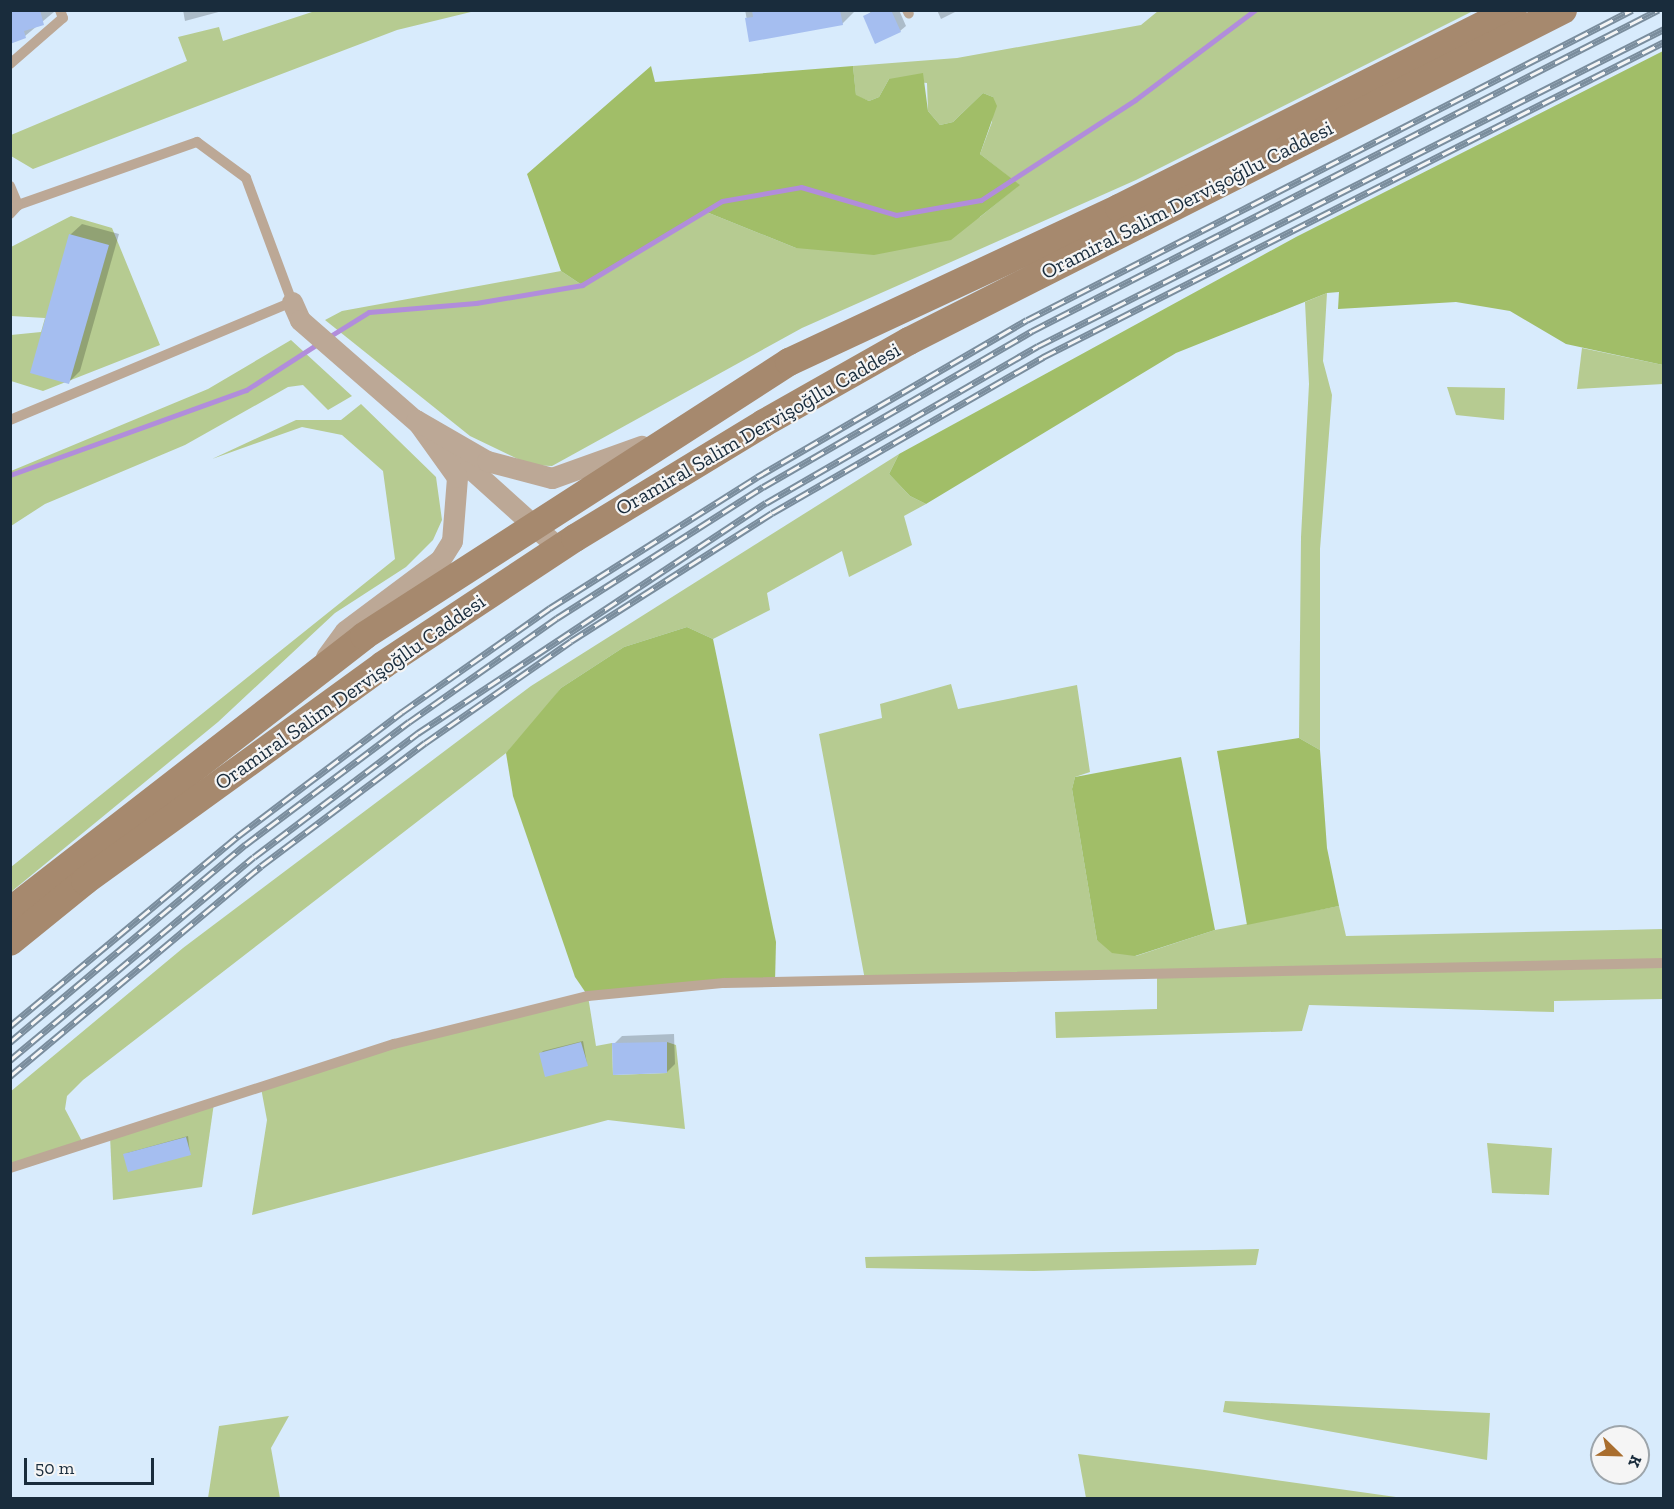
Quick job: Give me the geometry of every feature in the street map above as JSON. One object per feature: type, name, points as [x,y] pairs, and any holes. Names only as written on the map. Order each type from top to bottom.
[{"type":"main road","name":"Oramiral Salim Dervişoğllu Caddesi","points":[[10,912],[314,675],[533,523],[789,362],[1119,208],[1513,10]]},
{"type":"main road","name":"Oramiral Salim Dervişoğllu Caddesi","points":[[10,942],[85,881],[383,665],[560,549],[909,341],[1563,10]]},
{"type":"street","points":[[296,311],[560,549]]},
{"type":"street","points":[[416,420],[487,461],[552,478],[571,476],[680,429]]},
{"type":"street","points":[[314,675],[345,631],[440,560],[452,541],[457,477],[416,420]]},
{"type":"lane","points":[[10,64],[63,18],[60,10]]},
{"type":"lane","points":[[10,214],[18,205],[197,142],[246,178],[296,311],[10,420]]},
{"type":"lane","points":[[10,186],[18,205]]},
{"type":"lane","points":[[10,1168],[394,1044],[588,996],[724,983],[1664,963]]},
{"type":"green space","points":[[315,11],[475,11],[397,30],[33,169],[11,156],[11,135],[187,61],[178,37],[219,27],[223,41]]},
{"type":"green space","points":[[1158,11],[1473,11],[1136,180],[802,328],[552,466],[530,465],[470,436],[325,320],[342,311],[561,271],[582,285],[704,211],[796,248],[980,217],[1019,185],[980,154],[992,122],[993,97],[983,93],[953,122],[940,125],[928,111],[927,83],[889,79],[879,97],[869,101],[856,96],[853,66],[957,58],[1141,25]]},
{"type":"green space","points":[[1663,51],[1663,365],[1566,344],[1510,311],[1456,302],[1338,309],[1339,292],[1327,293],[1176,353],[926,504],[910,496],[889,474],[899,454],[1296,237]]},
{"type":"green space","points":[[651,66],[655,82],[853,66],[856,95],[869,101],[879,97],[889,79],[923,73],[928,111],[940,125],[953,122],[983,93],[993,97],[997,106],[980,154],[1020,185],[951,240],[874,255],[796,248],[704,211],[582,285],[561,271],[527,174]]},
{"type":"green space","points":[[71,216],[112,228],[160,345],[43,391],[11,381],[11,335],[41,332],[45,318],[11,316],[11,247]]},
{"type":"green space","points":[[1327,293],[1323,361],[1332,395],[1320,549],[1320,750],[1299,738],[1301,537],[1309,384],[1305,302]]},
{"type":"green space","points":[[291,340],[352,396],[328,410],[303,385],[288,387],[185,445],[45,504],[11,526],[11,471],[208,389]]},
{"type":"green space","points":[[1582,348],[1663,365],[1663,384],[1577,389]]},
{"type":"green space","points":[[1447,387],[1505,388],[1504,420],[1456,415]]},
{"type":"green space","points":[[361,404],[436,477],[442,520],[433,540],[406,567],[335,613],[218,722],[11,892],[11,867],[395,559],[383,471],[342,435],[302,427],[212,459],[296,420],[341,420]]},
{"type":"green space","points":[[899,454],[889,474],[910,496],[926,504],[904,516],[912,545],[849,577],[842,551],[767,593],[770,610],[713,639],[687,627],[624,647],[561,688],[519,743],[83,1080],[67,1096],[65,1109],[84,1145],[11,1168],[10,1092],[183,948],[531,686]]},
{"type":"green space","points":[[687,627],[713,639],[776,942],[775,982],[588,996],[575,977],[513,796],[506,753],[561,688],[624,647]]},
{"type":"green space","points":[[951,684],[958,709],[1077,685],[1090,772],[1075,777],[1072,789],[1097,940],[1136,956],[1215,930],[1339,906],[1346,936],[1663,929],[1663,999],[1554,1001],[1554,1012],[1309,1005],[1302,1031],[1056,1038],[1055,1012],[1157,1009],[1157,975],[865,980],[819,734],[882,718],[880,704]]},
{"type":"green space","points":[[1299,738],[1320,750],[1327,848],[1339,906],[1247,925],[1217,751]]},
{"type":"green space","points":[[1181,757],[1215,930],[1135,956],[1112,953],[1097,940],[1072,789],[1075,777]]},
{"type":"green space","points":[[588,996],[596,1046],[612,1043],[613,1075],[667,1073],[667,1042],[676,1045],[685,1129],[608,1120],[252,1215],[267,1120],[261,1088],[394,1044]]},
{"type":"green space","points":[[214,1103],[202,1187],[113,1200],[110,1136]]},
{"type":"green space","points":[[1487,1143],[1552,1148],[1549,1195],[1492,1193]]},
{"type":"green space","points":[[1259,1249],[1256,1265],[1034,1271],[866,1268],[865,1257]]},
{"type":"green space","points":[[1225,1401],[1490,1413],[1487,1460],[1223,1412]]},
{"type":"green space","points":[[289,1416],[271,1448],[280,1498],[208,1498],[219,1426]]},
{"type":"green space","points":[[1078,1454],[1205,1470],[1403,1498],[1086,1498]]},
{"type":"building","points":[[10,10],[40,10],[44,25],[24,31],[26,38],[10,44]]},
{"type":"building","points":[[752,10],[840,10],[843,25],[749,42],[745,18],[753,17]]},
{"type":"building","points":[[876,10],[891,10],[901,32],[875,44],[863,16]]},
{"type":"building","points":[[69,234],[109,245],[69,384],[30,373]]},
{"type":"building","points":[[581,1042],[588,1066],[545,1077],[539,1053]]},
{"type":"building","points":[[667,1042],[667,1073],[613,1075],[612,1043]]},
{"type":"building","points":[[186,1137],[191,1155],[128,1172],[123,1154]]},
{"type":"waterway","points":[[327,338],[369,312],[476,303],[582,285],[722,201],[801,187],[896,215],[981,200],[1135,100],[1255,10]]},
{"type":"waterway","points":[[10,475],[246,390],[319,343]]},
{"type":"railway","points":[[10,1026],[238,836],[402,712],[550,608],[757,477],[1027,320],[1632,10]]},
{"type":"railway","points":[[10,1042],[245,845],[409,722],[557,618],[763,487],[1032,331],[1658,10]]},
{"type":"railway","points":[[10,1060],[254,857],[418,733],[766,503],[1038,346],[1664,29]]},
{"type":"railway","points":[[10,1076],[261,866],[425,743],[571,641],[772,513],[1043,357],[1664,42]]}]
